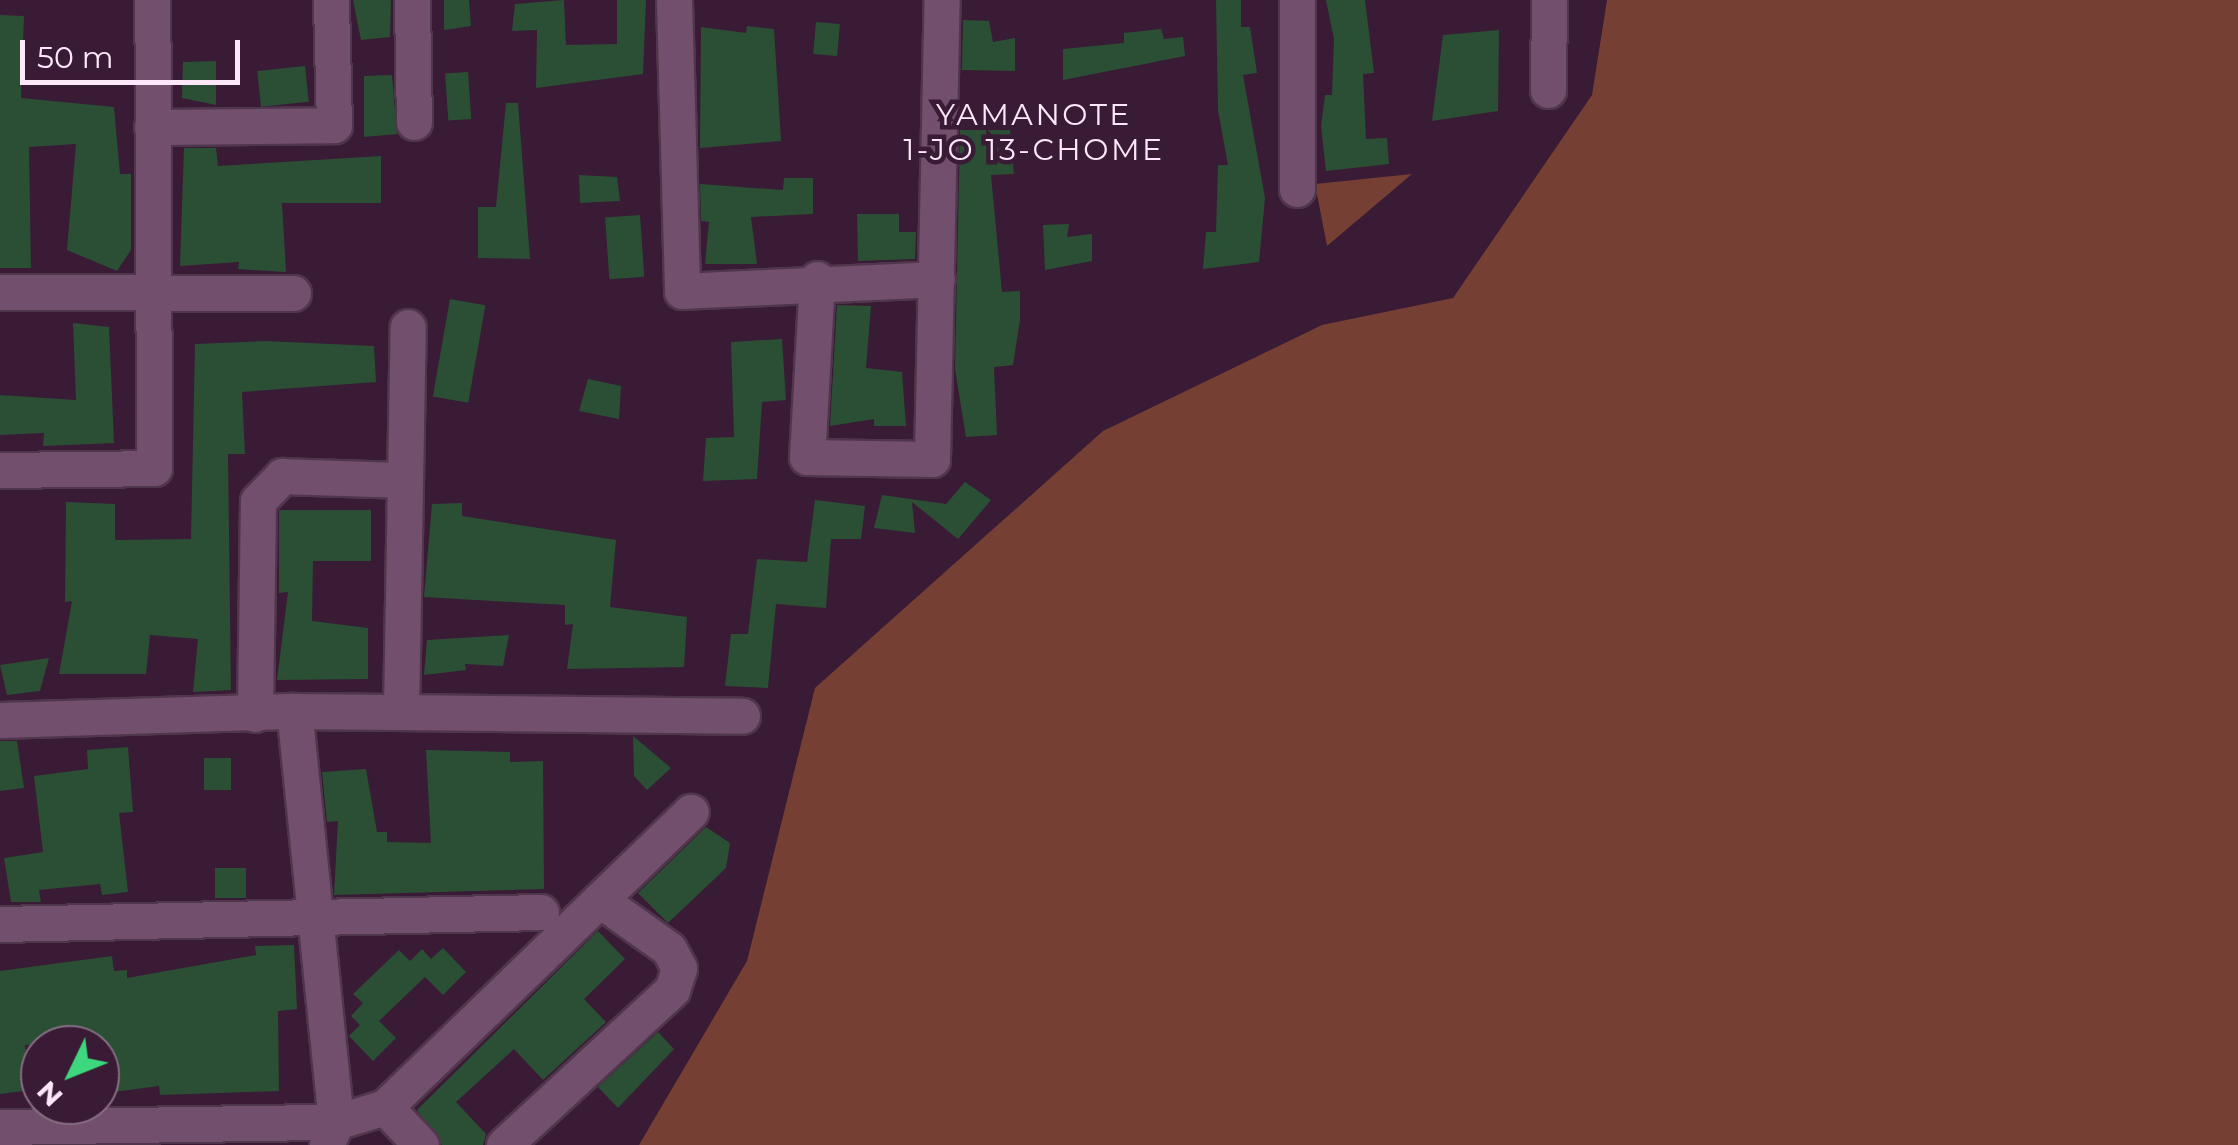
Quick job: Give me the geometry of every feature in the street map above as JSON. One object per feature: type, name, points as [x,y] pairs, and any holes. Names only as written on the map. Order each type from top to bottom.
[{"type":"street","points":[[0,470],[154,468],[152,0]]},
{"type":"street","points":[[152,127],[334,124],[331,0]]},
{"type":"street","points":[[412,0],[414,122]]},
{"type":"street","points":[[674,0],[682,290],[817,279],[937,278]]},
{"type":"street","points":[[817,279],[807,457],[932,458],[942,0]]},
{"type":"street","points":[[1296,188],[1297,0]]},
{"type":"street","points":[[1548,90],[1549,0]]},
{"type":"street","points":[[0,292],[153,290],[292,294]]},
{"type":"street","points":[[400,712],[408,327]]},
{"type":"street","points":[[256,714],[258,501],[282,476],[404,480]]},
{"type":"street","points":[[294,711],[320,919],[331,1134]]},
{"type":"street","points":[[0,720],[294,711],[742,716]]},
{"type":"street","points":[[0,1127],[331,1134],[385,1107],[691,812]]},
{"type":"street","points":[[504,1145],[672,990],[679,968],[670,950],[600,900]]},
{"type":"street","points":[[0,924],[540,912]]},
{"type":"street","points":[[385,1107],[421,1145]]},
{"type":"shaded area","points":[[1607,0],[2238,0],[2238,1145],[639,1145],[747,961],[815,688],[1103,431],[1322,325],[1453,298],[1592,95]]},
{"type":"shaded area","points":[[1412,174],[1327,246],[1315,184]]},
{"type":"building","points":[[353,0],[391,0],[390,37],[361,40]]},
{"type":"building","points":[[444,0],[469,0],[471,26],[444,30]]},
{"type":"building","points":[[564,0],[566,45],[617,44],[617,0],[646,0],[643,74],[536,88],[537,30],[512,31],[515,4]]},
{"type":"building","points":[[1216,0],[1241,0],[1241,27],[1250,27],[1257,73],[1243,75],[1265,198],[1259,262],[1203,269],[1206,232],[1216,232],[1218,165],[1228,165],[1218,110]]},
{"type":"building","points":[[1326,0],[1365,0],[1374,73],[1363,74],[1366,139],[1387,138],[1389,164],[1326,171],[1321,126],[1325,95],[1332,95],[1334,39]]},
{"type":"building","points":[[0,15],[24,16],[21,98],[114,107],[120,174],[131,174],[131,250],[117,271],[67,250],[76,144],[29,147],[31,268],[0,268]]},
{"type":"building","points":[[963,20],[989,21],[993,42],[1015,38],[1015,71],[962,70]]},
{"type":"building","points":[[816,22],[840,24],[837,56],[813,54]]},
{"type":"building","points":[[747,26],[774,29],[781,141],[700,148],[701,27],[746,33]]},
{"type":"building","points":[[1161,29],[1164,39],[1183,37],[1185,56],[1063,80],[1063,49],[1124,43],[1124,33]]},
{"type":"building","points":[[1499,30],[1498,111],[1432,121],[1443,35]]},
{"type":"building","points":[[216,61],[216,105],[182,98],[183,62]]},
{"type":"building","points":[[305,66],[309,102],[261,107],[257,71]]},
{"type":"building","points":[[468,72],[471,119],[448,120],[445,74]]},
{"type":"building","points":[[392,75],[397,134],[364,137],[364,76]]},
{"type":"building","points":[[506,103],[518,103],[530,259],[478,258],[478,207],[496,207]]},
{"type":"building","points":[[960,130],[1010,130],[1014,174],[991,175],[1002,292],[1020,291],[1020,320],[1013,365],[994,367],[997,435],[966,437],[955,369]]},
{"type":"building","points":[[184,148],[216,148],[218,166],[381,156],[381,203],[282,203],[286,272],[238,269],[239,262],[180,266]]},
{"type":"building","points":[[579,175],[617,177],[620,201],[580,203]]},
{"type":"building","points":[[784,178],[813,178],[813,214],[751,217],[757,264],[705,264],[709,222],[701,221],[700,184],[783,190]]},
{"type":"building","points":[[857,214],[899,214],[899,232],[916,232],[915,259],[858,261]]},
{"type":"building","points":[[640,215],[644,277],[609,279],[605,217]]},
{"type":"building","points":[[1069,224],[1067,237],[1092,234],[1092,261],[1045,270],[1043,225]]},
{"type":"building","points":[[450,299],[485,305],[468,403],[433,396]]},
{"type":"building","points":[[837,305],[871,306],[866,368],[902,372],[906,426],[874,426],[874,419],[830,426]]},
{"type":"building","points":[[73,323],[109,327],[114,443],[43,446],[44,433],[0,435],[0,395],[76,400]]},
{"type":"building","points":[[782,339],[786,400],[762,402],[757,479],[703,481],[706,438],[734,437],[731,342]]},
{"type":"building","points":[[266,341],[374,346],[376,382],[242,392],[245,454],[228,454],[231,690],[193,692],[198,639],[150,635],[146,674],[59,674],[72,601],[65,602],[66,502],[115,504],[115,540],[191,539],[195,344]]},
{"type":"building","points":[[588,379],[621,386],[619,419],[579,411]]},
{"type":"building","points":[[965,482],[991,500],[958,539],[912,502],[915,533],[874,528],[882,495],[946,504]]},
{"type":"building","points":[[815,500],[865,506],[861,539],[831,539],[826,608],[776,604],[768,688],[725,686],[731,634],[748,634],[757,559],[807,562]]},
{"type":"building","points":[[462,503],[462,516],[616,540],[610,607],[687,617],[684,667],[567,669],[573,624],[565,625],[565,605],[424,597],[432,504]]},
{"type":"building","points":[[279,510],[371,510],[371,561],[313,561],[312,621],[368,628],[368,679],[277,680],[288,592],[279,593]]},
{"type":"building","points":[[509,635],[503,666],[465,664],[466,670],[424,675],[427,640]]},
{"type":"building","points":[[49,658],[40,691],[7,695],[0,665]]},
{"type":"building","points":[[633,736],[671,768],[647,790],[634,776]]},
{"type":"building","points":[[0,741],[17,741],[24,788],[0,791]]},
{"type":"building","points":[[128,747],[133,812],[119,813],[128,892],[102,895],[100,884],[39,890],[41,902],[11,902],[4,858],[43,852],[34,776],[88,769],[87,750]]},
{"type":"building","points":[[426,750],[510,752],[510,762],[543,761],[544,889],[334,895],[338,821],[327,822],[322,772],[366,769],[377,832],[387,832],[387,842],[431,843]]},
{"type":"building","points":[[204,758],[231,758],[231,790],[204,790]]},
{"type":"building","points":[[706,827],[730,843],[726,868],[668,923],[638,893]]},
{"type":"building","points":[[215,868],[246,868],[246,898],[215,898]]},
{"type":"building","points":[[598,931],[625,959],[584,999],[606,1022],[543,1080],[514,1049],[456,1102],[486,1134],[483,1145],[442,1145],[417,1110]]},
{"type":"building","points":[[294,945],[297,1009],[278,1011],[279,1091],[160,1095],[159,1086],[120,1091],[120,1025],[20,1025],[20,1091],[0,1094],[0,971],[112,956],[114,971],[127,970],[127,978],[256,955],[255,946]]},
{"type":"building","points":[[443,948],[466,972],[443,995],[425,977],[379,1021],[396,1038],[373,1061],[349,1036],[360,1025],[351,1016],[363,1003],[353,994],[399,950],[410,961],[422,949],[431,959]]},
{"type":"building","points":[[658,1032],[674,1049],[618,1108],[598,1087]]},
{"type":"district","name":"YAMANOTE 1-JO 13-CHOME","points":[[1034,132]]}]
